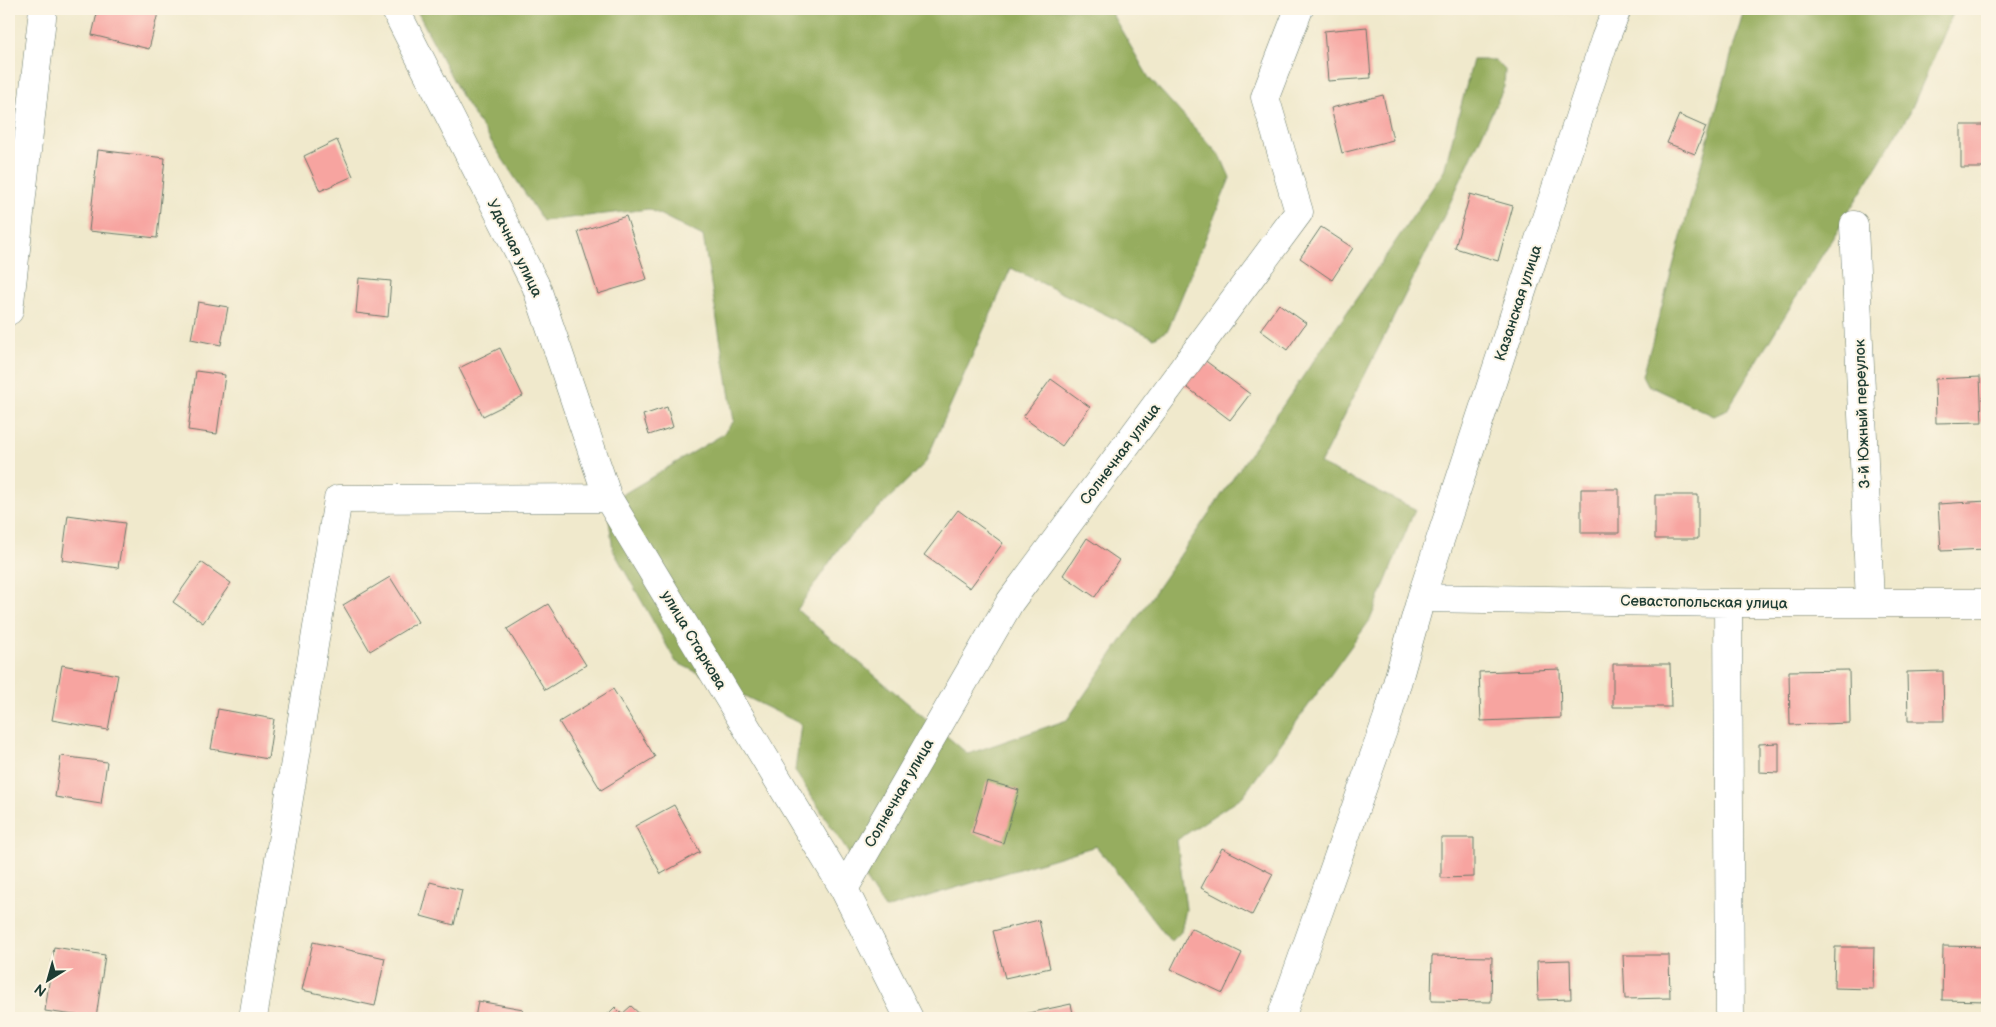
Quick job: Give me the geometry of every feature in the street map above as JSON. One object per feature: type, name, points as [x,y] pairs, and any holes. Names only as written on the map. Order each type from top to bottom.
[{"type":"street","points":[[10,297],[43,9]]},
{"type":"street","name":"Удачная улица","points":[[395,9],[536,286],[608,498]]},
{"type":"street","name":"Солнечная улица","points":[[844,889],[1010,602],[1299,212],[1265,97],[1299,9]]},
{"type":"street","name":"Казанская улица","points":[[1281,1018],[1387,719],[1421,598],[1605,39],[1617,9]]},
{"type":"street","name":"3-й Южный переулок","points":[[1854,225],[1870,603]]},
{"type":"street","points":[[253,1018],[338,499],[608,498]]},
{"type":"street","name":"улица Старкова","points":[[608,498],[844,889],[909,1018]]},
{"type":"street","name":"Севастопольская улица","points":[[1421,598],[1728,603],[1987,603]]},
{"type":"street","points":[[1728,603],[1730,1018]]},
{"type":"green space","points":[[416,9],[1109,9],[1149,78],[1221,157],[1230,178],[1168,330],[1154,338],[1011,268],[925,463],[842,544],[797,610],[968,754],[1067,720],[1444,171],[1473,60],[1495,60],[1505,70],[1504,87],[1435,235],[1320,464],[1415,509],[1370,620],[1243,796],[1177,840],[1186,909],[1181,932],[1171,942],[1096,846],[885,909],[795,771],[801,724],[676,662],[613,550],[607,504],[722,435],[734,421],[703,236],[649,209],[543,221],[461,95]]},
{"type":"green space","points":[[1744,9],[1955,9],[1910,112],[1727,410],[1714,416],[1648,385],[1643,375]]},
{"type":"building","points":[[98,9],[159,9],[149,49],[92,35]]},
{"type":"building","points":[[1367,27],[1371,78],[1328,81],[1324,31]]},
{"type":"building","points":[[1383,95],[1393,140],[1342,153],[1331,108]]},
{"type":"building","points":[[1679,115],[1706,127],[1695,154],[1667,143]]},
{"type":"building","points":[[1961,125],[1987,125],[1987,168],[1961,168]]},
{"type":"building","points":[[337,140],[353,176],[320,191],[304,156]]},
{"type":"building","points":[[98,150],[165,158],[157,238],[89,231]]},
{"type":"building","points":[[1470,194],[1513,206],[1498,261],[1455,248]]},
{"type":"building","points":[[626,216],[647,279],[598,294],[578,232]]},
{"type":"building","points":[[1321,227],[1353,248],[1332,280],[1300,258]]},
{"type":"building","points":[[359,278],[391,281],[388,317],[356,313]]},
{"type":"building","points":[[198,302],[228,307],[221,345],[191,339]]},
{"type":"building","points":[[1279,304],[1306,323],[1287,350],[1260,330]]},
{"type":"building","points":[[500,348],[523,396],[483,416],[459,368]]},
{"type":"building","points":[[1199,356],[1250,394],[1230,420],[1180,382]]},
{"type":"building","points":[[196,371],[225,375],[217,434],[188,430]]},
{"type":"building","points":[[1980,377],[1982,422],[1936,423],[1935,379]]},
{"type":"building","points":[[1051,379],[1090,407],[1062,446],[1023,417]]},
{"type":"building","points":[[667,407],[673,427],[649,435],[643,415]]},
{"type":"building","points":[[1581,489],[1619,489],[1619,533],[1581,533]]},
{"type":"building","points":[[1655,495],[1698,495],[1698,539],[1655,539]]},
{"type":"building","points":[[1987,501],[1987,549],[1941,551],[1938,504]]},
{"type":"building","points":[[958,510],[1003,543],[970,588],[924,555]]},
{"type":"building","points":[[68,515],[125,523],[118,568],[62,560]]},
{"type":"building","points":[[1087,538],[1119,560],[1095,597],[1063,575]]},
{"type":"building","points":[[201,562],[231,583],[203,623],[173,602]]},
{"type":"building","points":[[390,577],[418,622],[370,651],[343,605]]},
{"type":"building","points":[[548,604],[586,665],[545,690],[507,629]]},
{"type":"building","points":[[1613,664],[1670,664],[1671,707],[1613,707]]},
{"type":"building","points":[[62,665],[118,675],[108,730],[52,720]]},
{"type":"building","points":[[1560,669],[1561,718],[1481,721],[1479,672]]},
{"type":"building","points":[[1849,670],[1850,723],[1790,725],[1789,671]]},
{"type":"building","points":[[1943,671],[1944,721],[1908,721],[1907,672]]},
{"type":"building","points":[[613,689],[655,757],[601,790],[559,722]]},
{"type":"building","points":[[218,709],[274,719],[268,759],[211,749]]},
{"type":"building","points":[[1779,743],[1779,773],[1759,772],[1759,744]]},
{"type":"building","points":[[61,756],[107,762],[101,804],[55,797]]},
{"type":"building","points":[[987,781],[1019,790],[1003,843],[972,833]]},
{"type":"building","points":[[674,805],[700,852],[661,874],[635,826]]},
{"type":"building","points":[[1441,838],[1474,838],[1474,877],[1441,878]]},
{"type":"building","points":[[1222,848],[1273,874],[1252,915],[1201,888]]},
{"type":"building","points":[[430,882],[462,890],[454,925],[421,916]]},
{"type":"building","points":[[1039,920],[1050,968],[1005,978],[993,931]]},
{"type":"building","points":[[1191,928],[1242,953],[1223,993],[1171,969]]},
{"type":"building","points":[[313,942],[385,958],[375,1006],[302,990]]},
{"type":"building","points":[[1943,946],[1987,947],[1987,1001],[1942,1000]]},
{"type":"building","points":[[54,947],[105,955],[96,1018],[45,1011]]},
{"type":"building","points":[[1835,947],[1874,947],[1873,989],[1834,988]]},
{"type":"building","points":[[1623,955],[1669,955],[1670,998],[1625,999]]},
{"type":"building","points":[[1432,956],[1492,957],[1491,1002],[1431,1001]]},
{"type":"building","points":[[1570,960],[1571,999],[1538,1000],[1537,961]]},
{"type":"building","points":[[478,1001],[523,1009],[521,1018],[475,1018]]},
{"type":"building","points":[[1071,1004],[1074,1018],[1025,1018],[1024,1014]]},
{"type":"building","points":[[631,1006],[644,1018],[604,1018],[615,1007],[622,1014]]}]
